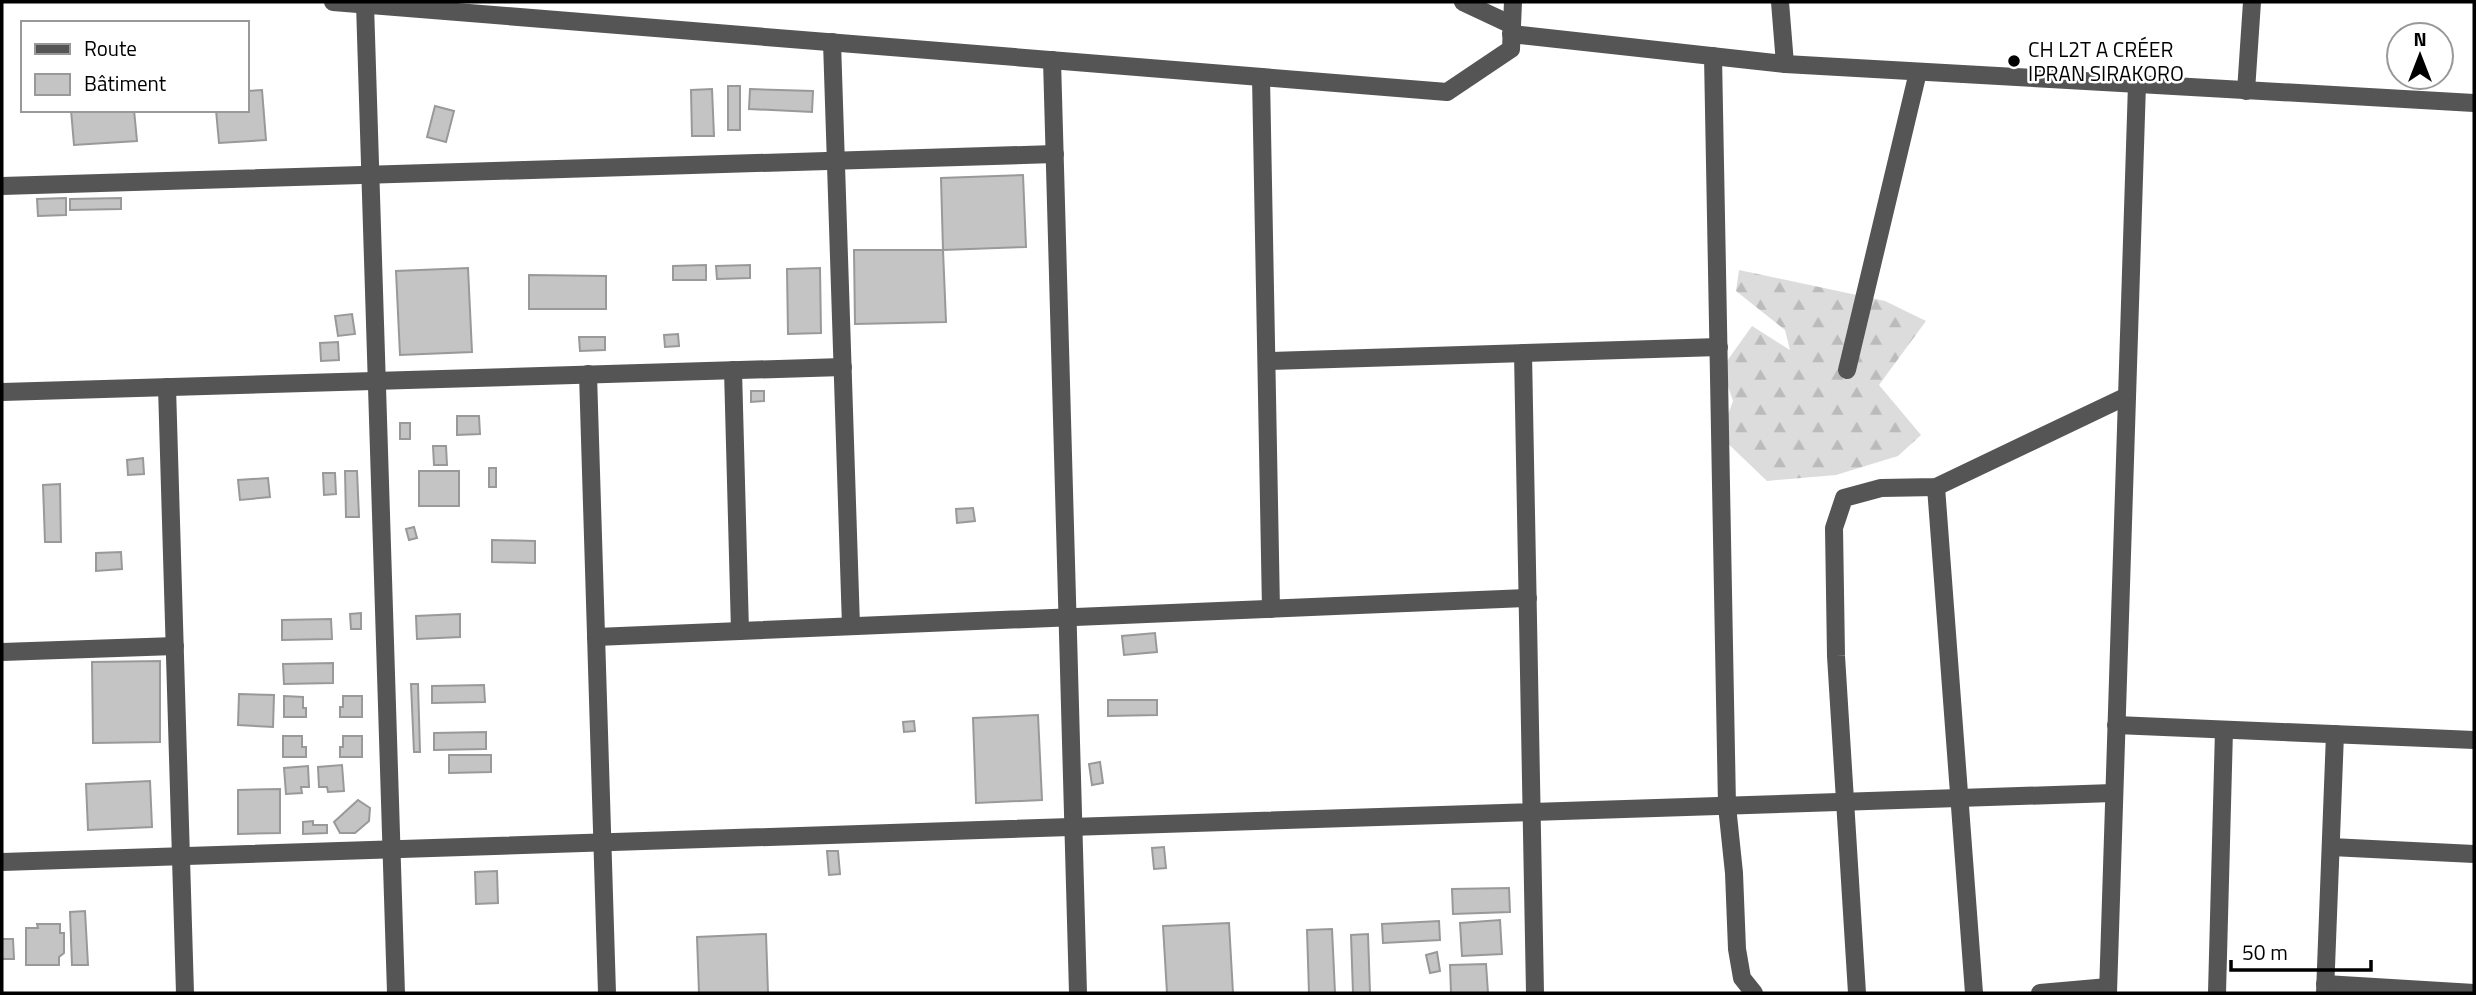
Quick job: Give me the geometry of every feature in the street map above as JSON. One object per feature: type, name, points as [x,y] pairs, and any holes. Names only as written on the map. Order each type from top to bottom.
[{"type":"street","points":[[333,2],[1447,92],[1511,49],[1513,2]]},
{"type":"street","points":[[1463,2],[1511,30],[1785,64],[2474,103]]},
{"type":"street","points":[[1780,2],[1785,64]]},
{"type":"street","points":[[2246,91],[2252,2]]},
{"type":"street","points":[[365,4],[396,993]]},
{"type":"street","points":[[832,42],[851,626]]},
{"type":"street","points":[[1713,56],[1727,806],[1742,978],[1754,993]]},
{"type":"street","points":[[1052,60],[1078,993]]},
{"type":"street","points":[[1847,370],[1918,72]]},
{"type":"street","points":[[1261,77],[1271,609]]},
{"type":"street","points":[[2040,993],[2108,990],[2137,84]]},
{"type":"street","points":[[2,186],[1055,153]]},
{"type":"street","points":[[1267,361],[1719,347]]},
{"type":"street","points":[[1523,353],[1535,993]]},
{"type":"street","points":[[2,392],[843,367]]},
{"type":"street","points":[[733,370],[740,631]]},
{"type":"street","points":[[588,374],[607,993]]},
{"type":"street","points":[[167,387],[185,993]]},
{"type":"street","points":[[1857,993],[1836,656],[1834,528],[1843,498],[1881,488],[1936,487],[2127,396]]},
{"type":"street","points":[[1936,487],[1974,993]]},
{"type":"street","points":[[596,637],[1528,598]]},
{"type":"street","points":[[2,652],[175,646]]},
{"type":"street","points":[[2116,725],[2474,740]]},
{"type":"street","points":[[2217,993],[2224,730]]},
{"type":"street","points":[[2335,734],[2325,989],[2474,993]]},
{"type":"street","points":[[2,862],[2113,793]]},
{"type":"street","points":[[2331,847],[2474,854]]},
{"type":"green space","points":[[1739,270],[1885,301],[1926,321],[1879,385],[1921,435],[1898,456],[1836,475],[1767,481],[1720,436],[1733,401],[1722,368],[1752,326],[1790,350],[1785,330],[1736,291]]},
{"type":"building","points":[[728,86],[740,86],[740,130],[728,130]]},
{"type":"building","points":[[712,89],[714,136],[692,136],[691,90]]},
{"type":"building","points":[[750,89],[813,91],[812,112],[749,109]]},
{"type":"building","points":[[262,90],[266,140],[219,143],[216,112],[248,112],[248,91]]},
{"type":"building","points":[[435,106],[454,111],[446,142],[427,137]]},
{"type":"building","points":[[71,112],[134,112],[137,141],[74,145]]},
{"type":"building","points":[[1023,175],[1026,247],[943,250],[941,178]]},
{"type":"building","points":[[66,198],[66,215],[38,216],[37,199]]},
{"type":"building","points":[[121,198],[121,209],[70,210],[70,199]]},
{"type":"building","points":[[854,250],[943,250],[946,322],[855,324]]},
{"type":"building","points":[[706,265],[706,280],[673,280],[673,266]]},
{"type":"building","points":[[750,265],[750,278],[717,279],[716,266]]},
{"type":"building","points":[[468,268],[472,352],[400,355],[396,271]]},
{"type":"building","points":[[820,268],[821,333],[788,334],[787,269]]},
{"type":"building","points":[[529,275],[606,276],[606,309],[529,309]]},
{"type":"building","points":[[352,314],[355,334],[338,336],[335,316]]},
{"type":"building","points":[[678,334],[679,346],[665,347],[664,335]]},
{"type":"building","points":[[579,337],[605,337],[605,350],[580,351]]},
{"type":"building","points":[[338,342],[339,360],[321,361],[320,343]]},
{"type":"building","points":[[751,391],[764,391],[764,401],[751,402]]},
{"type":"building","points":[[457,416],[479,416],[480,434],[457,435]]},
{"type":"building","points":[[400,423],[410,423],[410,439],[400,439]]},
{"type":"building","points":[[433,446],[446,446],[447,465],[434,465]]},
{"type":"building","points":[[143,458],[144,474],[128,475],[127,460]]},
{"type":"building","points":[[489,468],[496,468],[496,487],[489,487]]},
{"type":"building","points":[[345,471],[357,471],[359,517],[346,517]]},
{"type":"building","points":[[419,471],[459,471],[459,506],[419,506]]},
{"type":"building","points":[[323,473],[335,473],[336,494],[324,495]]},
{"type":"building","points":[[268,478],[270,497],[240,500],[238,480]]},
{"type":"building","points":[[60,484],[61,542],[45,542],[43,485]]},
{"type":"building","points":[[973,508],[975,521],[957,523],[956,509]]},
{"type":"building","points":[[414,527],[417,538],[409,540],[406,529]]},
{"type":"building","points":[[492,540],[535,541],[535,563],[492,562]]},
{"type":"building","points":[[121,552],[122,569],[96,571],[96,553]]},
{"type":"building","points":[[361,613],[361,629],[351,629],[350,614]]},
{"type":"building","points":[[460,614],[460,637],[417,639],[416,616]]},
{"type":"building","points":[[331,619],[332,639],[282,640],[282,620]]},
{"type":"building","points":[[1155,633],[1157,652],[1124,655],[1122,636]]},
{"type":"building","points":[[160,661],[160,742],[93,743],[92,662]]},
{"type":"building","points":[[333,663],[333,683],[284,684],[283,664]]},
{"type":"building","points":[[411,684],[418,684],[420,752],[414,752]]},
{"type":"building","points":[[484,685],[485,702],[432,703],[432,686]]},
{"type":"building","points":[[239,694],[274,695],[273,727],[238,725]]},
{"type":"building","points":[[284,696],[303,697],[306,717],[284,717]]},
{"type":"building","points":[[343,696],[362,696],[362,717],[340,717]]},
{"type":"building","points":[[1108,700],[1157,700],[1157,715],[1108,716]]},
{"type":"building","points":[[1038,715],[1042,800],[976,803],[973,718]]},
{"type":"building","points":[[914,721],[915,731],[904,732],[903,722]]},
{"type":"building","points":[[486,732],[486,749],[434,750],[434,733]]},
{"type":"building","points":[[283,736],[302,736],[306,757],[283,757]]},
{"type":"building","points":[[343,736],[362,736],[362,757],[340,757]]},
{"type":"building","points":[[449,755],[491,755],[491,772],[449,773]]},
{"type":"building","points":[[1100,762],[1103,783],[1092,785],[1089,764]]},
{"type":"building","points":[[342,765],[344,791],[328,792],[327,787],[319,787],[318,767]]},
{"type":"building","points":[[308,766],[309,787],[301,787],[302,793],[286,794],[284,768]]},
{"type":"building","points":[[150,781],[152,827],[88,830],[86,784]]},
{"type":"building","points":[[280,789],[280,833],[238,834],[238,790]]},
{"type":"building","points":[[358,800],[370,808],[369,821],[355,833],[340,833],[334,822]]},
{"type":"building","points":[[313,821],[313,825],[327,825],[327,833],[303,834],[303,822]]},
{"type":"building","points":[[1164,847],[1166,868],[1154,869],[1152,848]]},
{"type":"building","points":[[827,851],[838,851],[840,874],[829,875]]},
{"type":"building","points":[[497,871],[498,903],[476,904],[475,872]]},
{"type":"building","points":[[1509,888],[1510,912],[1453,914],[1452,889]]},
{"type":"building","points":[[85,911],[88,965],[72,965],[70,912]]},
{"type":"building","points":[[1500,920],[1502,954],[1462,956],[1460,923]]},
{"type":"building","points":[[1439,921],[1440,940],[1383,943],[1382,924]]},
{"type":"building","points":[[1229,923],[1233,993],[1167,993],[1163,926]]},
{"type":"building","points":[[37,924],[60,924],[60,933],[64,933],[64,953],[59,957],[59,965],[26,965],[26,928],[38,928]]},
{"type":"building","points":[[1332,929],[1335,993],[1309,993],[1307,930]]},
{"type":"building","points":[[766,934],[768,993],[699,993],[697,937]]},
{"type":"building","points":[[1368,934],[1370,993],[1353,993],[1351,935]]},
{"type":"building","points":[[2,939],[13,939],[14,959],[2,959]]},
{"type":"building","points":[[1437,952],[1440,971],[1430,973],[1426,955]]},
{"type":"building","points":[[1486,964],[1488,993],[1451,993],[1450,965]]},
{"type":"place","name":"CH L2T A CRÉER IPRAN SIRAKORO","points":[[2014,61]]}]
